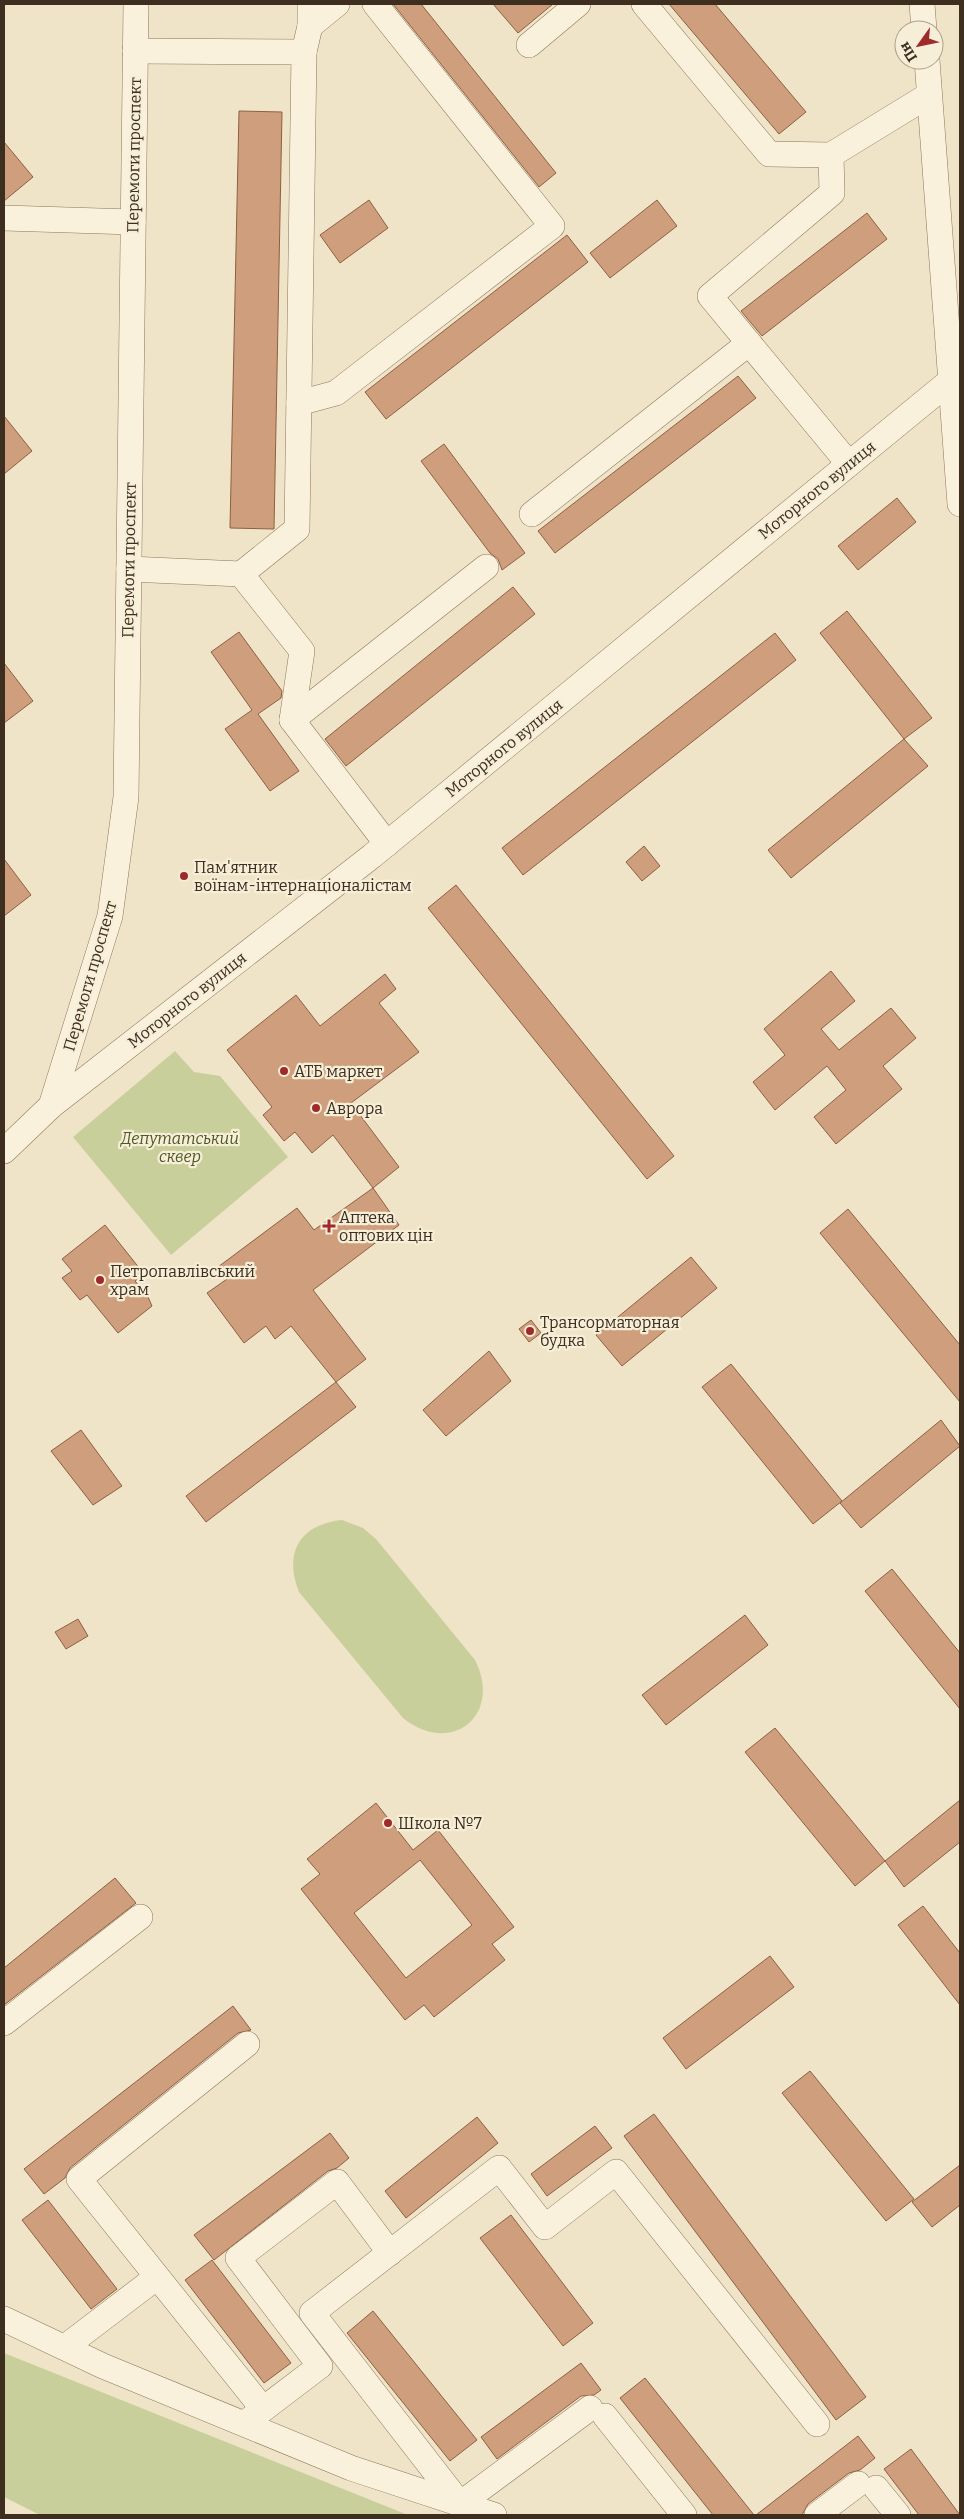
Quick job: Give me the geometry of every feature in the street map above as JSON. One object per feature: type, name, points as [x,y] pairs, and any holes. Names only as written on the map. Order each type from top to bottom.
[{"type":"street","name":"Перемоги проспект","points":[[52,1106],[110,916],[126,797],[136,4]]},
{"type":"street","points":[[129,569],[241,574],[297,528],[304,52],[310,15],[337,4]]},
{"type":"street","points":[[299,403],[336,394],[552,226],[375,4]]},
{"type":"street","points":[[529,45],[578,4]]},
{"type":"street","points":[[644,4],[769,154],[831,155],[929,95]]},
{"type":"street","points":[[922,4],[923,20]]},
{"type":"street","points":[[135,51],[304,52]]},
{"type":"street","points":[[927,70],[960,504]]},
{"type":"street","points":[[831,155],[832,193],[710,296],[849,464]]},
{"type":"street","points":[[4,218],[133,222]]},
{"type":"street","points":[[532,514],[749,343]]},
{"type":"street","name":"Моторного вулиця","points":[[4,1151],[52,1106],[387,844],[950,381]]},
{"type":"street","points":[[292,720],[486,567]]},
{"type":"street","points":[[241,574],[302,651],[292,720],[387,844]]},
{"type":"street","points":[[4,2023],[140,1917]]},
{"type":"street","points":[[247,2044],[79,2179],[157,2276],[254,2417]]},
{"type":"street","points":[[460,2504],[312,2313],[500,2168],[546,2227],[616,2172],[817,2424]]},
{"type":"street","points":[[320,2366],[238,2258],[337,2182],[390,2253]]},
{"type":"street","points":[[65,2347],[157,2276]]},
{"type":"street","points":[[4,2319],[103,2366],[254,2417],[351,2468],[494,2515]]},
{"type":"street","points":[[254,2417],[341,2351]]},
{"type":"street","points":[[460,2504],[597,2412],[684,2515]]},
{"type":"street","points":[[817,2515],[867,2486],[898,2515]]},
{"type":"green space","name":"Депутатський сквер","points":[[175,1051],[194,1072],[220,1076],[288,1157],[171,1255],[73,1137]]},
{"type":"green space","points":[[342,1520],[363,1528],[376,1539],[475,1660],[482,1680],[482,1698],[477,1713],[468,1724],[454,1731],[438,1733],[421,1729],[403,1718],[299,1592],[293,1565],[294,1553],[299,1543],[315,1527]]},
{"type":"green space","points":[[4,2353],[408,2515],[40,2515],[4,2497]]},
{"type":"building","points":[[393,4],[421,4],[556,173],[539,187]]},
{"type":"building","points":[[493,4],[553,4],[518,33]]},
{"type":"building","points":[[669,4],[715,4],[806,112],[779,134]]},
{"type":"building","points":[[239,111],[282,112],[274,529],[230,528]]},
{"type":"building","points":[[4,142],[33,177],[4,201]]},
{"type":"building","points":[[369,200],[388,228],[340,263],[320,235]]},
{"type":"building","points":[[657,200],[677,226],[610,278],[590,253]]},
{"type":"building","points":[[867,213],[887,239],[762,336],[741,311]]},
{"type":"building","points":[[567,235],[588,262],[386,419],[365,392]]},
{"type":"building","points":[[738,376],[756,398],[555,553],[538,531]]},
{"type":"building","points":[[4,416],[32,451],[4,474]]},
{"type":"building","points":[[444,444],[525,553],[502,570],[498,559],[490,553],[421,461]]},
{"type":"building","points":[[897,498],[916,522],[858,570],[838,546]]},
{"type":"building","points":[[513,587],[535,614],[346,766],[325,739]]},
{"type":"building","points":[[847,611],[932,718],[904,739],[820,633]]},
{"type":"building","points":[[239,632],[282,691],[281,698],[258,714],[299,771],[270,791],[225,729],[252,710],[211,652]]},
{"type":"building","points":[[775,633],[796,660],[523,875],[502,848]]},
{"type":"building","points":[[4,663],[33,701],[4,723]]},
{"type":"building","points":[[904,739],[928,766],[791,878],[768,850]]},
{"type":"building","points":[[644,846],[660,866],[642,881],[626,862]]},
{"type":"building","points":[[4,859],[31,895],[4,916]]},
{"type":"building","points":[[456,885],[674,1156],[647,1179],[428,908]]},
{"type":"building","points":[[831,971],[855,1001],[821,1029],[839,1050],[891,1008],[916,1038],[883,1066],[902,1089],[836,1144],[814,1117],[846,1090],[827,1066],[775,1110],[753,1082],[785,1055],[764,1029]]},
{"type":"building","name":"АТБ маркет","points":[[385,974],[396,989],[379,1003],[419,1052],[351,1103],[399,1167],[373,1188],[333,1135],[312,1153],[295,1132],[284,1141],[263,1115],[272,1107],[227,1050],[296,995],[320,1026]]},
{"type":"building","points":[[373,1188],[399,1225],[313,1290],[366,1359],[336,1382],[291,1326],[275,1339],[266,1326],[244,1343],[207,1293],[227,1279],[218,1267],[297,1208],[314,1230]]},
{"type":"building","points":[[848,1209],[960,1345],[960,1402],[820,1233]]},
{"type":"building","name":"Петропавлівський храм","points":[[105,1225],[144,1274],[135,1281],[148,1297],[152,1306],[118,1333],[87,1295],[80,1300],[62,1278],[72,1271],[62,1259]]},
{"type":"building","points":[[691,1257],[717,1288],[622,1366],[596,1335]]},
{"type":"building","name":"Трансорматорная будка","points":[[531,1320],[541,1333],[529,1342],[519,1329]]},
{"type":"building","points":[[489,1351],[511,1381],[446,1436],[423,1410]]},
{"type":"building","points":[[731,1364],[842,1501],[813,1524],[702,1387]]},
{"type":"building","points":[[336,1382],[356,1407],[206,1522],[186,1496]]},
{"type":"building","points":[[941,1420],[960,1446],[861,1528],[840,1503]]},
{"type":"building","points":[[81,1430],[122,1486],[93,1505],[51,1451]]},
{"type":"building","points":[[892,1569],[960,1653],[960,1709],[865,1591]]},
{"type":"building","points":[[745,1615],[768,1645],[666,1725],[642,1695]]},
{"type":"building","points":[[78,1619],[88,1636],[66,1649],[55,1632]]},
{"type":"building","points":[[775,1728],[885,1861],[855,1886],[745,1752]]},
{"type":"building","points":[[960,1800],[960,1842],[904,1887],[885,1861]]},
{"type":"building","points":[[376,1803],[413,1850],[438,1830],[514,1927],[492,1944],[505,1960],[434,2017],[424,2005],[405,2020],[301,1889],[320,1874],[307,1859]],"holes":[[[420,1860],[472,1925],[406,1978],[354,1913]]]},
{"type":"building","points":[[115,1878],[136,1903],[4,2005],[4,1968]]},
{"type":"building","points":[[923,1906],[960,1953],[960,2005],[898,1925]]},
{"type":"building","points":[[770,1956],[794,1987],[686,2069],[663,2038]]},
{"type":"building","points":[[233,2006],[251,2030],[238,2033],[70,2168],[65,2178],[44,2194],[24,2169]]},
{"type":"building","points":[[810,2071],[914,2199],[886,2221],[782,2093]]},
{"type":"building","points":[[654,2114],[866,2397],[836,2420],[624,2136]]},
{"type":"building","points":[[477,2117],[498,2143],[406,2218],[385,2191]]},
{"type":"building","points":[[595,2126],[612,2148],[547,2196],[531,2174]]},
{"type":"building","points":[[330,2133],[349,2158],[337,2168],[328,2171],[214,2260],[194,2235]]},
{"type":"building","points":[[960,2165],[960,2205],[932,2227],[912,2202]]},
{"type":"building","points":[[48,2200],[117,2289],[91,2309],[22,2220]]},
{"type":"building","points":[[511,2215],[593,2323],[563,2346],[480,2238]]},
{"type":"building","points":[[212,2260],[291,2363],[264,2383],[185,2280]]},
{"type":"building","points":[[373,2311],[477,2440],[450,2461],[347,2333]]},
{"type":"building","points":[[581,2363],[601,2390],[594,2395],[581,2396],[497,2459],[481,2437]]},
{"type":"building","points":[[645,2378],[754,2515],[713,2515],[620,2398]]},
{"type":"building","points":[[858,2436],[875,2458],[860,2470],[849,2473],[808,2504],[802,2515],[756,2515]]},
{"type":"building","points":[[911,2449],[960,2515],[919,2515],[884,2469]]},
{"type":"place","name":"Пам'ятник воїнам-інтернаціоналістам","points":[[184,876]]},
{"type":"place","name":"АТБ маркет","points":[[284,1071]]},
{"type":"place","name":"Аврора","points":[[316,1108]]},
{"type":"place","name":"Аптека оптових цін","points":[[329,1226]]},
{"type":"place","name":"Петропавлівський храм","points":[[100,1280]]},
{"type":"place","name":"Трансорматорная будка","points":[[530,1331]]},
{"type":"place","name":"Школа №7","points":[[388,1823]]}]
